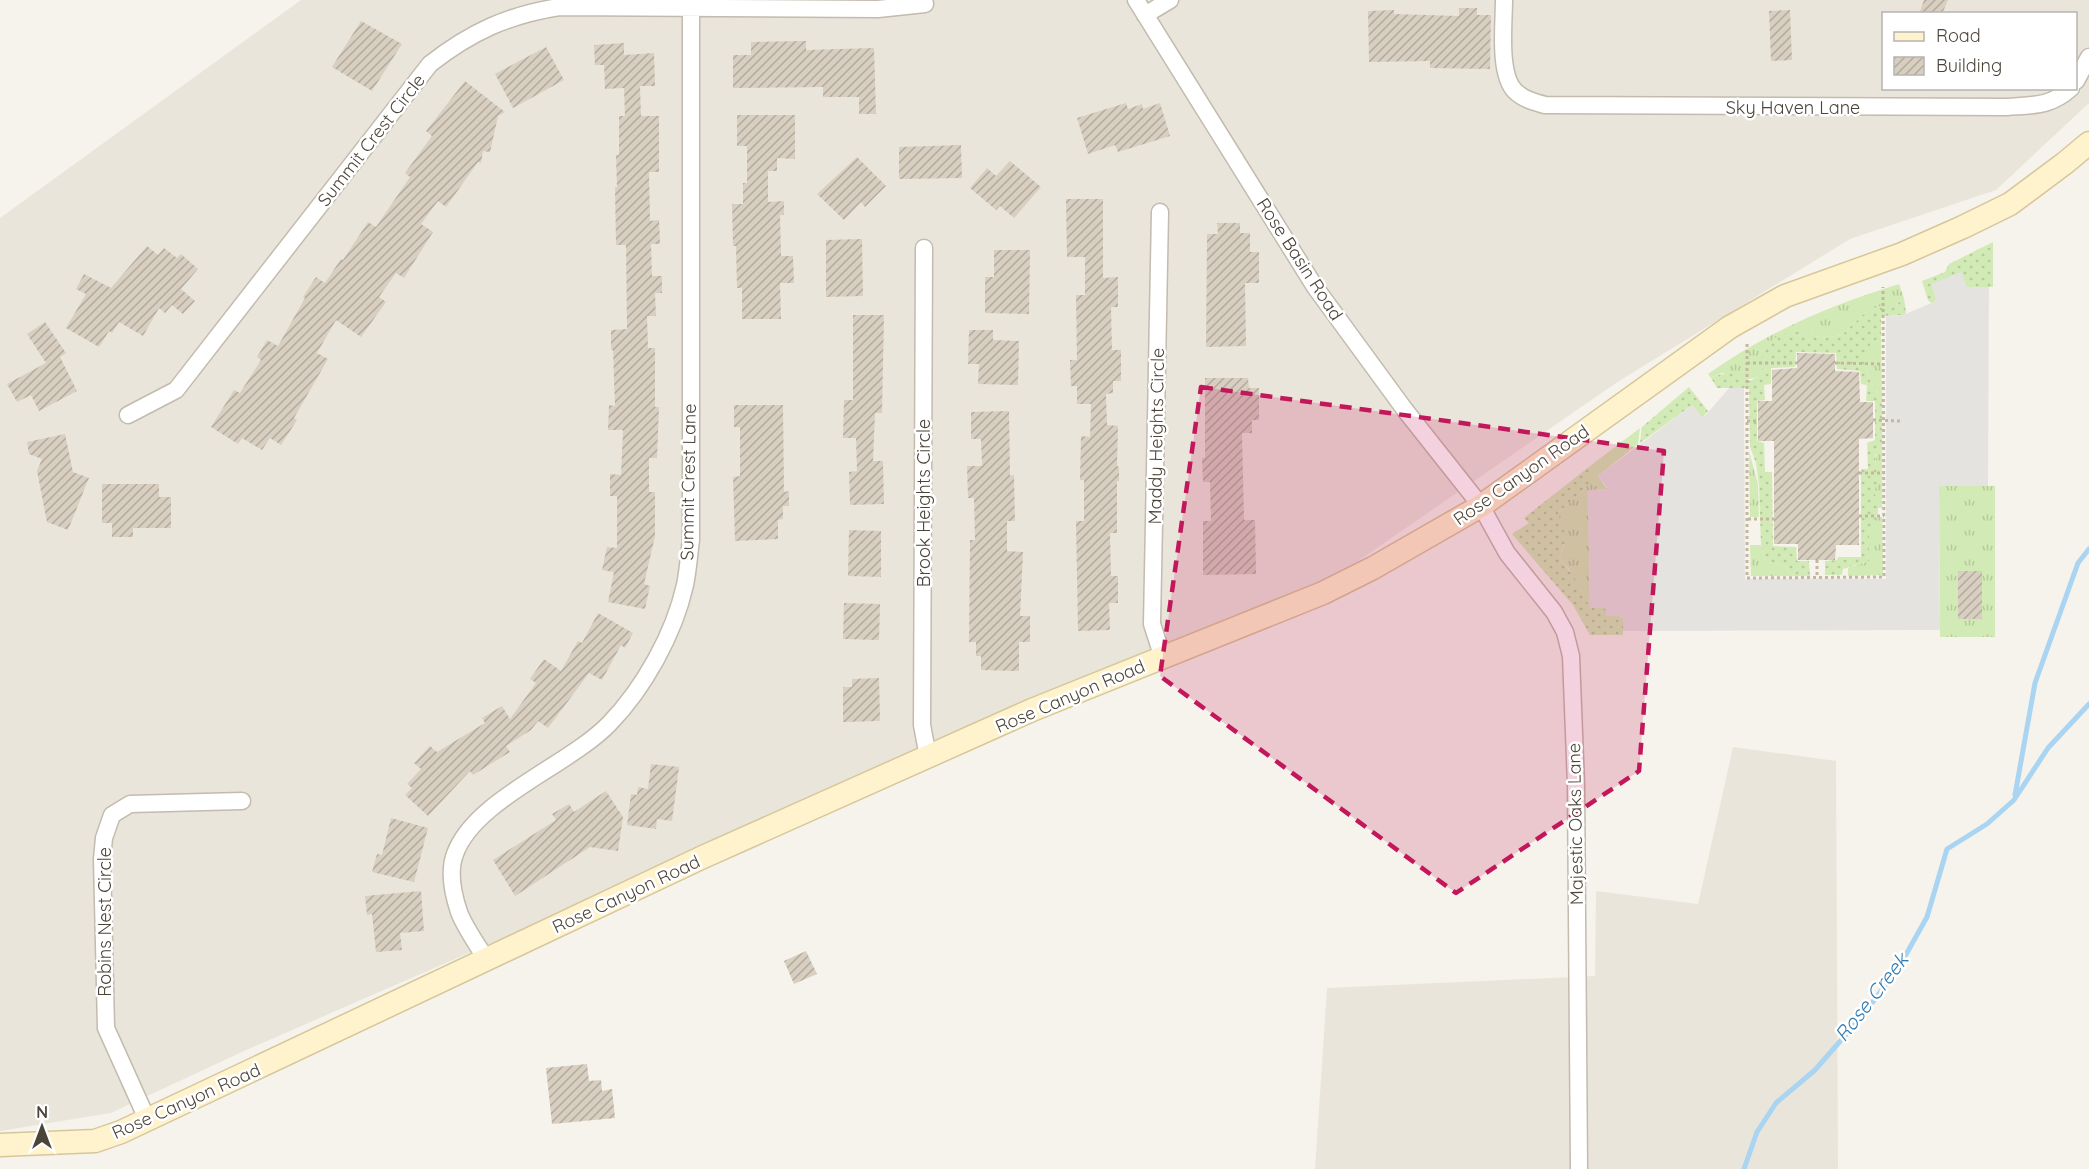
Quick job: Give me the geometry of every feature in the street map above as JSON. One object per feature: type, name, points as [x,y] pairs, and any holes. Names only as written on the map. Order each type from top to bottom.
[{"type":"street","name":"Summit Crest Circle","points":[[128,415],[176,390],[430,63],[455,44],[497,22],[550,8],[878,9],[925,4],[924,0]]},
{"type":"street","name":"Rose Basin Road","points":[[1136,0],[1315,287],[1405,410],[1481,506]]},
{"type":"street","points":[[1145,15],[1170,0]]},
{"type":"street","name":"Sky Haven Lane","points":[[1504,0],[1505,64],[1508,78],[1515,91],[1529,100],[1545,105],[2007,107],[2058,100],[2069,90]]},
{"type":"street","name":"Summit Crest Lane","points":[[486,959],[459,914],[451,884],[454,855],[467,831],[489,809],[573,754],[609,724],[648,674],[673,622],[685,585],[691,540],[691,8]]},
{"type":"street","points":[[2077,79],[2089,57]]},
{"type":"street","name":"Rose Canyon Road","points":[[0,1145],[95,1141],[121,1132],[703,857],[1032,710],[1323,593],[1373,568],[1481,506],[1730,327],[1785,296],[1902,254],[2010,204],[2089,143]]},
{"type":"street","name":"Maddy Heights Circle","points":[[1160,212],[1152,624],[1162,658]]},
{"type":"street","name":"Brook Heights Circle","points":[[924,248],[922,725],[927,757]]},
{"type":"street","name":"Majestic Oaks Lane","points":[[1481,506],[1508,553],[1554,612],[1565,632],[1571,656],[1576,785],[1579,1169]]},
{"type":"street","name":"Robins Nest Circle","points":[[147,1119],[106,1028],[102,859],[106,831],[112,815],[130,804],[242,801]]},
{"type":"path","points":[[1747,344],[1748,578],[1884,577],[1883,287]]},
{"type":"path","points":[[1747,363],[1797,363]]},
{"type":"path","points":[[1836,363],[1883,364]]},
{"type":"path","points":[[1874,420],[1900,420]]},
{"type":"path","points":[[1747,421],[1758,421]]},
{"type":"path","points":[[1859,473],[1884,473]]},
{"type":"path","points":[[1859,516],[1884,516]]},
{"type":"path","points":[[1748,519],[1774,519]]},
{"type":"path","points":[[1817,560],[1817,577]]},
{"type":"highlighted area","points":[[1201,387],[1664,451],[1639,771],[1456,893],[1160,676]]},
{"type":"shaded area","points":[[301,0],[2089,0],[2089,103],[1996,190],[1850,239],[1619,381],[1342,572],[244,1051],[111,1113],[0,1131],[0,218]]},
{"type":"shaded area","points":[[1961,272],[1967,287],[1989,287],[1988,486],[1939,486],[1940,630],[1623,631],[1623,618],[1606,616],[1604,608],[1590,608],[1588,490],[1606,489],[1607,487],[1598,476],[1692,405],[1701,416],[1705,416],[1729,388],[1744,388],[1745,579],[1886,579],[1886,316],[1903,315],[1934,302],[1936,300],[1931,284]]},
{"type":"shaded area","points":[[1733,747],[1836,761],[1838,1169],[1315,1169],[1327,988],[1595,976],[1596,891],[1698,904]]},
{"type":"green space","points":[[1993,242],[1993,287],[1967,287],[1961,273],[1934,302],[1931,303],[1928,300],[1922,281],[1945,272],[1949,264]]},
{"type":"green space","points":[[1899,284],[1904,298],[1896,305],[1867,311],[1842,335],[1822,338],[1802,332],[1762,354],[1762,374],[1757,377],[1743,379],[1722,373],[1711,378],[1708,374],[1754,345],[1800,321],[1848,301]]},
{"type":"green space","points":[[1904,298],[1906,313],[1881,316],[1881,340],[1872,343],[1865,357],[1868,375],[1882,395],[1882,449],[1876,452],[1875,456],[1877,484],[1874,493],[1878,501],[1882,502],[1882,508],[1878,508],[1878,513],[1869,530],[1869,561],[1843,569],[1842,575],[1825,575],[1825,561],[1837,560],[1838,557],[1861,557],[1861,469],[1868,469],[1867,443],[1875,440],[1875,401],[1866,401],[1867,385],[1861,384],[1860,371],[1837,369],[1836,353],[1796,352],[1795,367],[1771,368],[1771,384],[1764,385],[1765,400],[1757,401],[1757,441],[1764,443],[1765,472],[1772,472],[1773,546],[1796,547],[1797,561],[1809,561],[1810,576],[1793,576],[1786,567],[1765,561],[1761,545],[1759,485],[1756,463],[1750,447],[1749,388],[1717,388],[1711,378],[1730,374],[1750,381],[1762,374],[1762,354],[1774,338],[1791,332],[1802,332],[1822,338],[1842,335],[1867,311],[1880,306],[1896,305]]},
{"type":"green space","points":[[1881,340],[1882,395],[1872,383],[1865,366],[1867,349],[1872,343]]},
{"type":"green space","points":[[1689,387],[1708,411],[1704,416],[1701,416],[1692,405],[1640,443],[1642,427]]},
{"type":"green space","points":[[1640,428],[1638,444],[1598,476],[1607,489],[1588,491],[1590,608],[1569,569],[1559,558],[1564,545],[1558,513],[1583,491],[1591,479],[1590,466]]},
{"type":"green space","points":[[1882,449],[1882,502],[1874,496],[1874,492],[1876,452]]},
{"type":"green space","points":[[1749,451],[1758,484],[1759,517],[1750,517]]},
{"type":"green space","points":[[1590,466],[1592,479],[1583,491],[1558,513],[1566,538],[1559,558],[1573,575],[1590,608],[1604,608],[1623,618],[1623,635],[1590,635],[1573,605],[1512,534],[1529,523],[1524,518]]},
{"type":"green space","points":[[1939,486],[1995,486],[1995,637],[1940,637]]},
{"type":"green space","points":[[1874,517],[1882,517],[1883,575],[1848,576],[1848,568],[1869,561],[1869,530]]},
{"type":"green space","points":[[1750,545],[1761,545],[1765,561],[1786,567],[1793,576],[1751,576]]},
{"type":"building","points":[[1924,0],[1948,0],[1943,12],[1920,12]]},
{"type":"building","points":[[1459,8],[1477,8],[1477,15],[1491,15],[1490,69],[1430,68],[1430,61],[1369,62],[1368,11],[1394,10],[1394,14],[1459,16]]},
{"type":"building","points":[[1790,10],[1792,60],[1771,61],[1769,11]]},
{"type":"building","points":[[361,21],[402,44],[372,91],[332,67]]},
{"type":"building","points":[[806,41],[806,50],[874,48],[876,114],[859,114],[859,97],[823,97],[823,87],[733,88],[733,55],[751,55],[751,42]]},
{"type":"building","points":[[624,43],[624,55],[654,53],[655,86],[640,86],[641,116],[659,116],[659,172],[649,172],[650,221],[659,220],[660,244],[651,244],[652,276],[662,276],[662,293],[655,293],[656,316],[647,316],[648,348],[655,348],[655,407],[659,407],[657,458],[649,458],[649,492],[655,492],[655,536],[644,584],[650,586],[645,609],[608,602],[614,572],[602,570],[607,547],[617,548],[617,496],[610,496],[610,474],[621,475],[623,430],[608,430],[609,405],[615,406],[611,330],[627,329],[626,245],[616,245],[615,187],[617,187],[616,155],[619,155],[619,116],[625,116],[624,88],[605,89],[604,65],[595,65],[594,45]]},
{"type":"building","points":[[546,47],[564,80],[513,108],[495,74]]},
{"type":"building","points":[[465,81],[505,112],[498,116],[490,152],[483,151],[481,163],[478,162],[446,207],[438,201],[421,224],[433,232],[404,278],[396,273],[379,297],[386,302],[361,337],[336,320],[317,353],[328,359],[294,418],[297,420],[281,445],[270,438],[262,450],[242,438],[238,444],[211,427],[234,390],[240,393],[261,360],[257,357],[267,340],[278,346],[316,277],[325,283],[368,222],[376,227],[410,177],[405,173],[432,136],[426,131]]},
{"type":"building","points":[[1126,103],[1128,109],[1142,104],[1143,109],[1160,103],[1170,136],[1118,152],[1115,145],[1088,154],[1077,118]]},
{"type":"building","points":[[737,115],[795,115],[795,159],[777,158],[777,171],[768,171],[768,202],[784,201],[784,215],[780,215],[781,256],[793,256],[794,283],[780,283],[781,319],[742,319],[742,288],[737,288],[732,204],[743,204],[743,183],[747,183],[747,146],[737,146]]},
{"type":"building","points":[[961,145],[962,178],[899,179],[899,147]]},
{"type":"building","points":[[857,157],[886,186],[865,207],[861,202],[844,220],[817,194]]},
{"type":"building","points":[[1010,161],[1041,187],[1014,218],[1000,206],[996,210],[970,188],[987,168],[996,176]]},
{"type":"building","points":[[1066,199],[1103,199],[1103,278],[1118,277],[1118,307],[1111,307],[1112,350],[1121,350],[1121,381],[1113,381],[1113,393],[1106,394],[1107,425],[1118,426],[1117,466],[1119,467],[1117,533],[1110,533],[1111,576],[1118,576],[1118,603],[1109,603],[1110,630],[1078,631],[1076,521],[1084,521],[1084,480],[1080,480],[1081,436],[1090,437],[1091,404],[1077,404],[1077,386],[1071,386],[1070,360],[1077,360],[1076,295],[1085,295],[1085,257],[1067,257]]},
{"type":"building","points":[[1217,223],[1240,223],[1240,233],[1250,233],[1250,252],[1259,252],[1259,283],[1245,283],[1246,346],[1206,347],[1207,234],[1218,234]]},
{"type":"building","points":[[862,239],[863,296],[826,297],[826,240]]},
{"type":"building","points":[[147,246],[158,255],[164,248],[177,258],[181,254],[198,269],[181,289],[195,301],[183,314],[172,305],[165,313],[159,308],[143,336],[119,322],[112,333],[109,331],[99,347],[66,328],[86,294],[76,289],[84,274],[111,288]]},
{"type":"building","points":[[994,250],[1030,250],[1029,314],[985,313],[985,277],[994,277]]},
{"type":"building","points":[[853,315],[884,315],[882,413],[875,413],[873,461],[883,461],[884,504],[850,505],[849,472],[857,471],[856,438],[843,438],[844,400],[853,400]]},
{"type":"building","points":[[45,322],[66,353],[60,357],[77,391],[39,411],[31,395],[17,402],[7,384],[46,363],[27,334]]},
{"type":"building","points":[[969,330],[993,330],[993,340],[1019,341],[1018,385],[978,384],[979,364],[968,364]]},
{"type":"building","points":[[1797,353],[1835,354],[1835,371],[1859,372],[1860,402],[1873,402],[1873,438],[1859,439],[1859,545],[1836,545],[1835,560],[1798,560],[1798,544],[1774,544],[1774,441],[1758,441],[1758,401],[1772,401],[1772,370],[1797,368]]},
{"type":"building","points":[[1205,378],[1248,378],[1249,388],[1259,388],[1259,420],[1252,420],[1252,433],[1242,433],[1244,520],[1255,520],[1256,574],[1203,575],[1203,521],[1211,521],[1210,482],[1203,482]]},
{"type":"building","points":[[734,405],[783,405],[784,492],[789,491],[789,506],[783,506],[783,519],[778,520],[778,539],[735,541],[733,477],[740,476],[740,427],[734,427]]},
{"type":"building","points":[[1009,411],[1010,476],[1014,475],[1015,521],[1007,521],[1007,551],[1023,552],[1020,616],[1030,616],[1030,642],[1019,642],[1019,671],[981,670],[981,656],[976,656],[976,642],[969,642],[970,540],[975,540],[974,498],[968,498],[967,466],[982,466],[981,439],[971,439],[971,412]]},
{"type":"building","points":[[65,434],[73,472],[89,478],[68,530],[47,522],[37,471],[42,459],[29,454],[27,442]]},
{"type":"building","points":[[102,484],[159,484],[159,497],[171,497],[171,528],[133,528],[133,537],[112,537],[112,523],[102,523]]},
{"type":"building","points":[[849,530],[881,531],[881,577],[848,576]]},
{"type":"building","points":[[1958,571],[1982,571],[1982,619],[1958,619]]},
{"type":"building","points":[[844,603],[880,604],[879,640],[843,639]]},
{"type":"building","points":[[598,613],[633,633],[625,648],[621,645],[602,680],[589,673],[548,728],[538,721],[531,730],[506,746],[510,752],[473,775],[470,771],[428,816],[405,795],[412,788],[407,784],[421,769],[414,763],[430,746],[437,752],[485,723],[482,718],[502,706],[510,719],[536,683],[530,679],[544,659],[561,671],[578,641],[582,643]]},
{"type":"building","points":[[879,678],[880,721],[843,722],[843,687],[852,687],[852,679]]},
{"type":"building","points":[[651,764],[679,767],[672,821],[657,819],[656,829],[627,825],[631,794],[637,795],[638,787],[648,789]]},
{"type":"building","points":[[606,791],[623,817],[618,851],[590,847],[515,896],[493,860],[556,820],[552,814],[569,804],[574,812]]},
{"type":"building","points":[[391,818],[428,828],[414,882],[372,872],[377,854],[382,855]]},
{"type":"building","points":[[421,891],[424,931],[400,933],[402,950],[376,952],[372,914],[367,915],[365,896]]},
{"type":"building","points":[[806,951],[817,974],[794,984],[784,961]]},
{"type":"building","points":[[587,1064],[589,1081],[601,1080],[602,1091],[612,1089],[615,1118],[552,1124],[546,1068]]},
{"type":"waterway","name":"Rose Creek","points":[[2015,795],[2035,683],[2078,563],[2089,549]]},
{"type":"waterway","name":"Rose Creek","points":[[1744,1169],[1757,1132],[1776,1103],[1815,1070],[1863,1015],[1899,967],[1927,917],[1947,849],[1987,824],[2014,800],[2048,748],[2089,704]]}]
